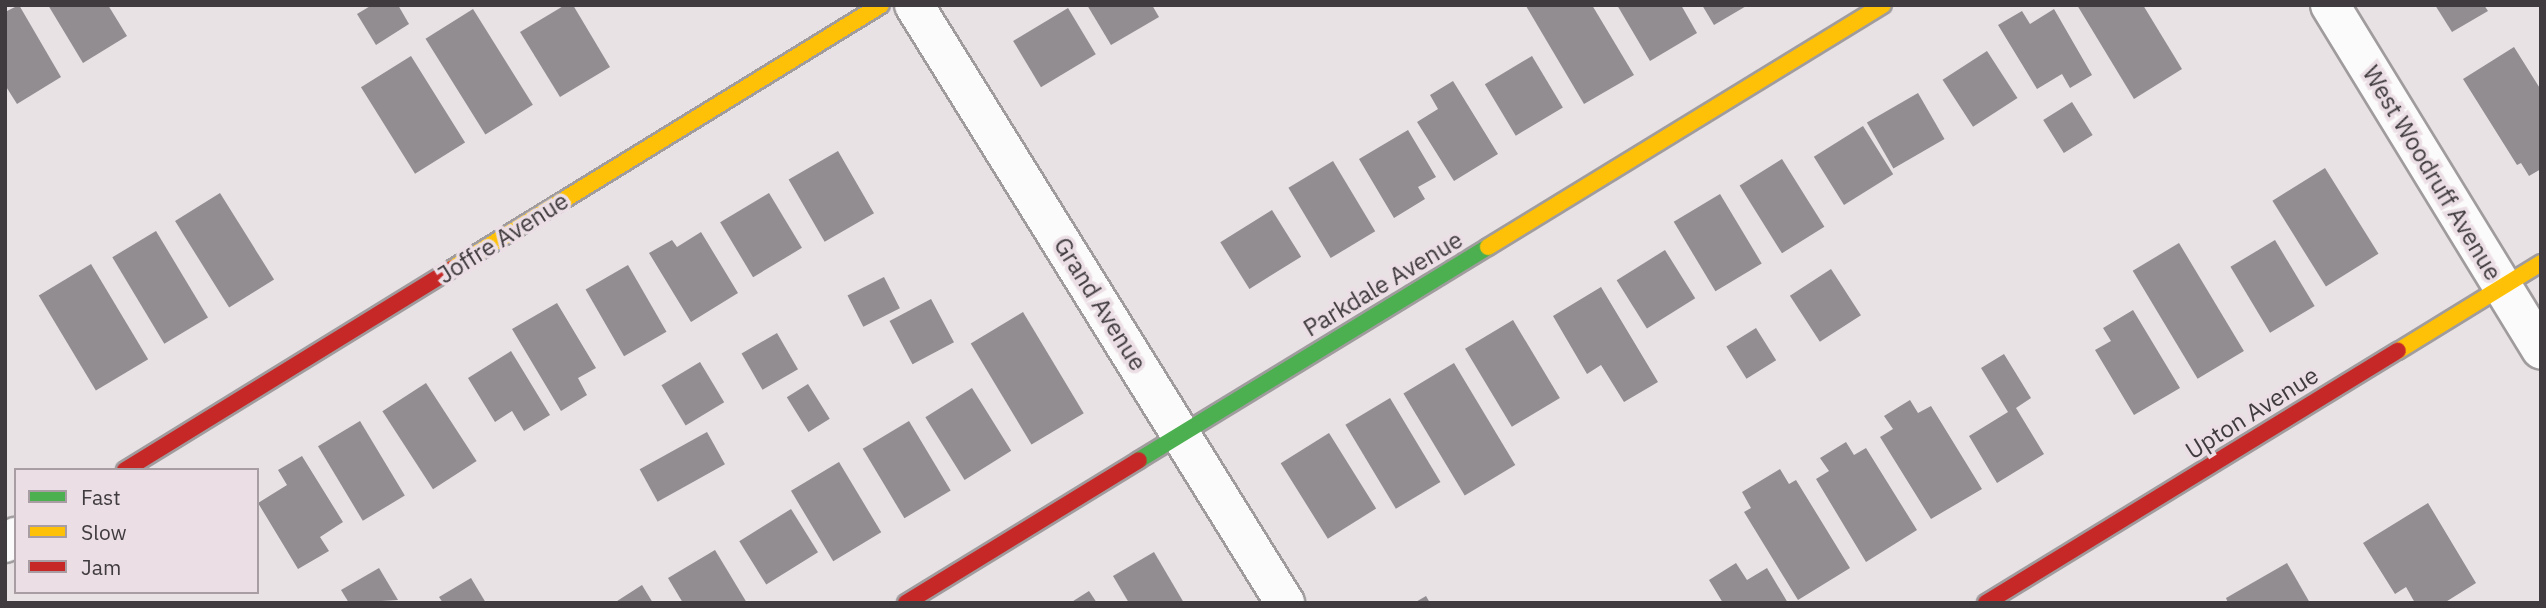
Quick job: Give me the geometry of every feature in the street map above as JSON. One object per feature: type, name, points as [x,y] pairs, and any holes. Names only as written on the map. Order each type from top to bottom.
[{"type":"street","name":"Joffre Avenue","points":[[128,468],[881,5]]},
{"type":"street","name":"Grand Avenue","points":[[915,5],[1285,603]]},
{"type":"street","name":"Parkdale Avenue","points":[[906,603],[1883,5]]},
{"type":"street","name":"West Woodruff Avenue","points":[[2330,5],[2539,346]]},
{"type":"street","name":"Upton Avenue","points":[[1986,603],[2541,263]]},
{"type":"building","points":[[19,5],[61,77],[17,104],[5,85],[5,12]]},
{"type":"building","points":[[48,5],[108,5],[127,36],[83,63]]},
{"type":"building","points":[[372,5],[398,5],[409,24],[376,45],[357,14]]},
{"type":"building","points":[[565,5],[573,5],[610,67],[560,97],[520,32]]},
{"type":"building","points":[[1087,5],[1152,5],[1159,17],[1111,45]]},
{"type":"building","points":[[1592,5],[1634,75],[1584,104],[1526,6]]},
{"type":"building","points":[[1617,5],[1681,5],[1697,33],[1650,61]]},
{"type":"building","points":[[1702,5],[1748,5],[1714,25]]},
{"type":"building","points":[[2077,5],[2143,5],[2182,69],[2134,99]]},
{"type":"building","points":[[2435,5],[2484,5],[2488,11],[2452,32]]},
{"type":"building","points":[[1068,8],[1096,54],[1041,87],[1013,41]]},
{"type":"building","points":[[473,9],[533,105],[485,135],[426,39]]},
{"type":"building","points":[[2054,9],[2092,75],[2070,88],[2062,74],[2037,89],[1998,25],[2022,11],[2030,24]]},
{"type":"building","points":[[2514,47],[2541,90],[2541,169],[2529,176],[2521,163],[2517,165],[2463,79]]},
{"type":"building","points":[[1987,51],[2017,98],[1973,127],[1943,80]]},
{"type":"building","points":[[411,56],[465,143],[415,174],[361,87]]},
{"type":"building","points":[[1532,56],[1563,107],[1516,136],[1485,84]]},
{"type":"building","points":[[1453,81],[1498,154],[1454,181],[1417,122],[1438,109],[1430,95]]},
{"type":"building","points":[[1918,93],[1944,139],[1893,168],[1867,122]]},
{"type":"building","points":[[2072,102],[2093,135],[2064,153],[2043,120]]},
{"type":"building","points":[[1863,126],[1893,174],[1844,205],[1814,157]]},
{"type":"building","points":[[1408,130],[1436,177],[1418,187],[1425,199],[1394,218],[1359,159]]},
{"type":"building","points":[[838,151],[874,213],[825,242],[789,180]]},
{"type":"building","points":[[1782,159],[1824,227],[1782,253],[1740,185]]},
{"type":"building","points":[[1333,161],[1375,231],[1331,258],[1288,188]]},
{"type":"building","points":[[2325,168],[2379,254],[2326,287],[2272,201]]},
{"type":"building","points":[[220,193],[274,280],[229,308],[175,221]]},
{"type":"building","points":[[769,193],[802,248],[753,277],[720,222]]},
{"type":"building","points":[[1720,194],[1762,263],[1715,291],[1674,222]]},
{"type":"building","points":[[1272,210],[1301,257],[1249,289],[1220,242]]},
{"type":"building","points":[[156,231],[208,318],[164,344],[112,257]]},
{"type":"building","points":[[701,232],[738,293],[691,322],[649,253],[672,240],[677,247]]},
{"type":"building","points":[[2275,240],[2315,306],[2270,333],[2230,267]]},
{"type":"building","points":[[2179,243],[2244,351],[2198,379],[2133,271]]},
{"type":"building","points":[[1665,250],[1695,298],[1647,329],[1617,280]]},
{"type":"building","points":[[91,264],[148,359],[96,391],[39,295]]},
{"type":"building","points":[[628,265],[666,332],[624,356],[586,290]]},
{"type":"building","points":[[1831,269],[1861,315],[1820,342],[1790,296]]},
{"type":"building","points":[[884,277],[900,308],[863,327],[847,296]]},
{"type":"building","points":[[1601,287],[1658,382],[1624,402],[1601,365],[1587,374],[1553,316]]},
{"type":"building","points":[[931,299],[954,342],[913,364],[890,321]]},
{"type":"building","points":[[557,303],[596,368],[578,378],[587,395],[561,411],[512,329]]},
{"type":"building","points":[[2133,310],[2180,388],[2134,415],[2095,350],[2111,341],[2103,328]]},
{"type":"building","points":[[1023,312],[1084,413],[1031,445],[971,343]]},
{"type":"building","points":[[1513,320],[1560,398],[1512,427],[1465,349]]},
{"type":"building","points":[[1756,328],[1776,360],[1746,379],[1726,347]]},
{"type":"building","points":[[777,333],[798,369],[762,390],[741,354]]},
{"type":"building","points":[[511,351],[550,415],[524,431],[512,411],[495,422],[468,378]]},
{"type":"building","points":[[2004,354],[2031,398],[2016,408],[2044,454],[1997,483],[1969,436],[2008,412],[1981,368]]},
{"type":"building","points":[[700,362],[724,402],[686,425],[661,385]]},
{"type":"building","points":[[1454,363],[1515,465],[1465,495],[1403,393]]},
{"type":"building","points":[[426,383],[477,461],[433,489],[382,411]]},
{"type":"building","points":[[808,384],[830,419],[809,432],[787,397]]},
{"type":"building","points":[[972,388],[1011,451],[965,480],[925,417]]},
{"type":"building","points":[[1390,398],[1440,482],[1396,509],[1345,425]]},
{"type":"building","points":[[1910,400],[1918,413],[1931,406],[1982,489],[1931,519],[1880,437],[1893,429],[1884,416]]},
{"type":"building","points":[[360,421],[405,496],[363,521],[318,446]]},
{"type":"building","points":[[909,421],[951,490],[904,518],[863,449]]},
{"type":"building","points":[[707,432],[725,464],[658,502],[640,469]]},
{"type":"building","points":[[1329,433],[1376,508],[1328,539],[1281,463]]},
{"type":"building","points":[[1846,442],[1854,455],[1866,448],[1917,530],[1866,562],[1816,479],[1829,471],[1820,458]]},
{"type":"building","points":[[302,456],[343,522],[320,537],[329,551],[298,569],[259,505],[287,485],[278,470]]},
{"type":"building","points":[[839,462],[881,532],[833,561],[791,491]]},
{"type":"building","points":[[1780,469],[1789,484],[1796,480],[1850,568],[1798,600],[1744,512],[1751,508],[1742,492]]},
{"type":"building","points":[[2428,503],[2476,583],[2444,603],[2415,603],[2406,587],[2395,594],[2363,543]]},
{"type":"building","points":[[791,509],[818,552],[766,585],[739,541]]},
{"type":"building","points":[[715,550],[747,603],[683,603],[668,578]]},
{"type":"building","points":[[1154,552],[1184,603],[1129,603],[1113,576]]},
{"type":"building","points":[[1736,563],[1747,580],[1767,568],[1788,603],[1723,603],[1709,580]]},
{"type":"building","points":[[2287,563],[2310,603],[2228,603],[2226,598]]},
{"type":"building","points":[[379,568],[398,600],[349,603],[341,590]]},
{"type":"building","points":[[471,578],[486,603],[443,603],[439,597]]},
{"type":"building","points":[[642,585],[653,603],[614,603]]},
{"type":"building","points":[[1089,591],[1097,603],[1070,603]]},
{"type":"building","points":[[1426,596],[1430,603],[1414,603]]},
{"type":"traffic: fast","points":[[1139,460],[1488,247]]},
{"type":"traffic: slow","points":[[453,268],[881,5]]},
{"type":"traffic: slow","points":[[1488,247],[1883,5]]},
{"type":"traffic: slow","points":[[2398,351],[2541,263]]},
{"type":"traffic: jam","points":[[128,468],[453,268]]},
{"type":"traffic: jam","points":[[1986,603],[2398,351]]},
{"type":"traffic: jam","points":[[906,603],[1139,460]]}]
